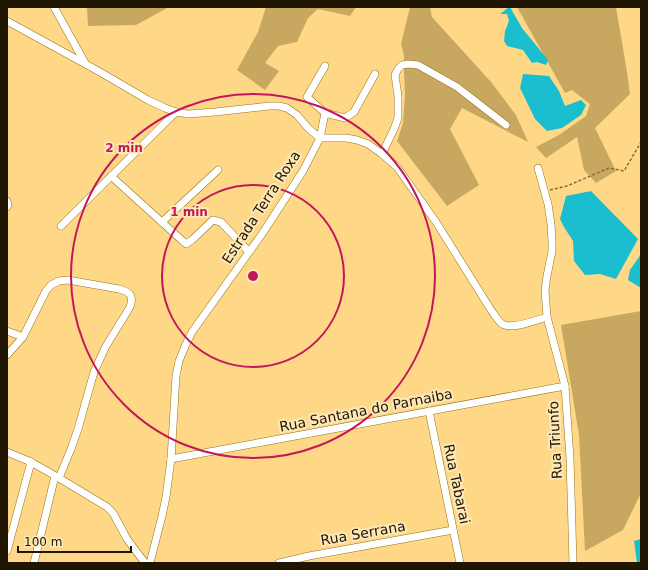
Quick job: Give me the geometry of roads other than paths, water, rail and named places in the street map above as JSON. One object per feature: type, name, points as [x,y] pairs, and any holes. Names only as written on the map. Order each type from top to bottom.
[{"type":"street","points":[[54,7],[86,64]]},
{"type":"street","points":[[7,21],[148,100],[176,112],[188,114],[280,106],[287,108],[297,115],[309,129],[320,138],[346,138],[368,144],[397,167],[436,222],[491,310],[501,323],[506,326],[514,326],[547,317]]},
{"type":"street","points":[[382,154],[398,118],[398,96],[395,76],[398,69],[402,65],[418,65],[457,87],[506,125]]},
{"type":"street","points":[[325,66],[307,97],[325,113],[344,118],[354,112],[375,74]]},
{"type":"street","points":[[61,226],[176,112]]},
{"type":"street","name":"Estrada Terra Roxa","points":[[150,563],[166,497],[171,459],[176,376],[179,361],[192,332],[280,207],[303,171],[320,138],[325,113]]},
{"type":"street","name":"Rua Triunfo","points":[[538,168],[545,191],[550,217],[552,242],[545,290],[547,317],[565,386],[570,458],[574,563]]},
{"type":"street","points":[[162,222],[218,170]]},
{"type":"street","points":[[111,176],[186,244],[213,220],[221,222],[248,252]]},
{"type":"street","points":[[7,201],[7,207]]},
{"type":"street","points":[[7,355],[23,337],[46,292],[51,285],[59,281],[68,280],[119,289],[126,291],[131,295],[132,301],[130,307],[106,346],[94,372],[71,450],[57,477],[34,563]]},
{"type":"street","points":[[7,331],[23,337]]},
{"type":"street","name":"Rua Santana do Parnaiba","points":[[171,459],[565,386]]},
{"type":"street","name":"Rua Tabarai","points":[[429,411],[460,563]]},
{"type":"street","points":[[7,452],[31,462],[107,506],[113,513],[127,539],[145,563]]},
{"type":"street","points":[[7,551],[31,462]]},
{"type":"street","name":"Rua Serrana","points":[[279,563],[309,556],[453,530]]},
{"type":"water","points":[[509,7],[522,28],[548,60],[546,65],[537,62],[532,63],[523,50],[507,46],[504,41],[505,31],[509,21],[507,14],[500,14]]},
{"type":"water","points":[[523,74],[549,76],[559,91],[565,106],[581,100],[586,105],[581,115],[562,128],[547,131],[535,119],[520,88]]},
{"type":"water","points":[[591,191],[638,239],[616,279],[600,274],[585,275],[574,261],[573,241],[560,219],[566,196]]},
{"type":"water","points":[[641,254],[641,288],[628,280],[630,270]]},
{"type":"water","points":[[641,539],[641,563],[637,563],[634,541]]}]
